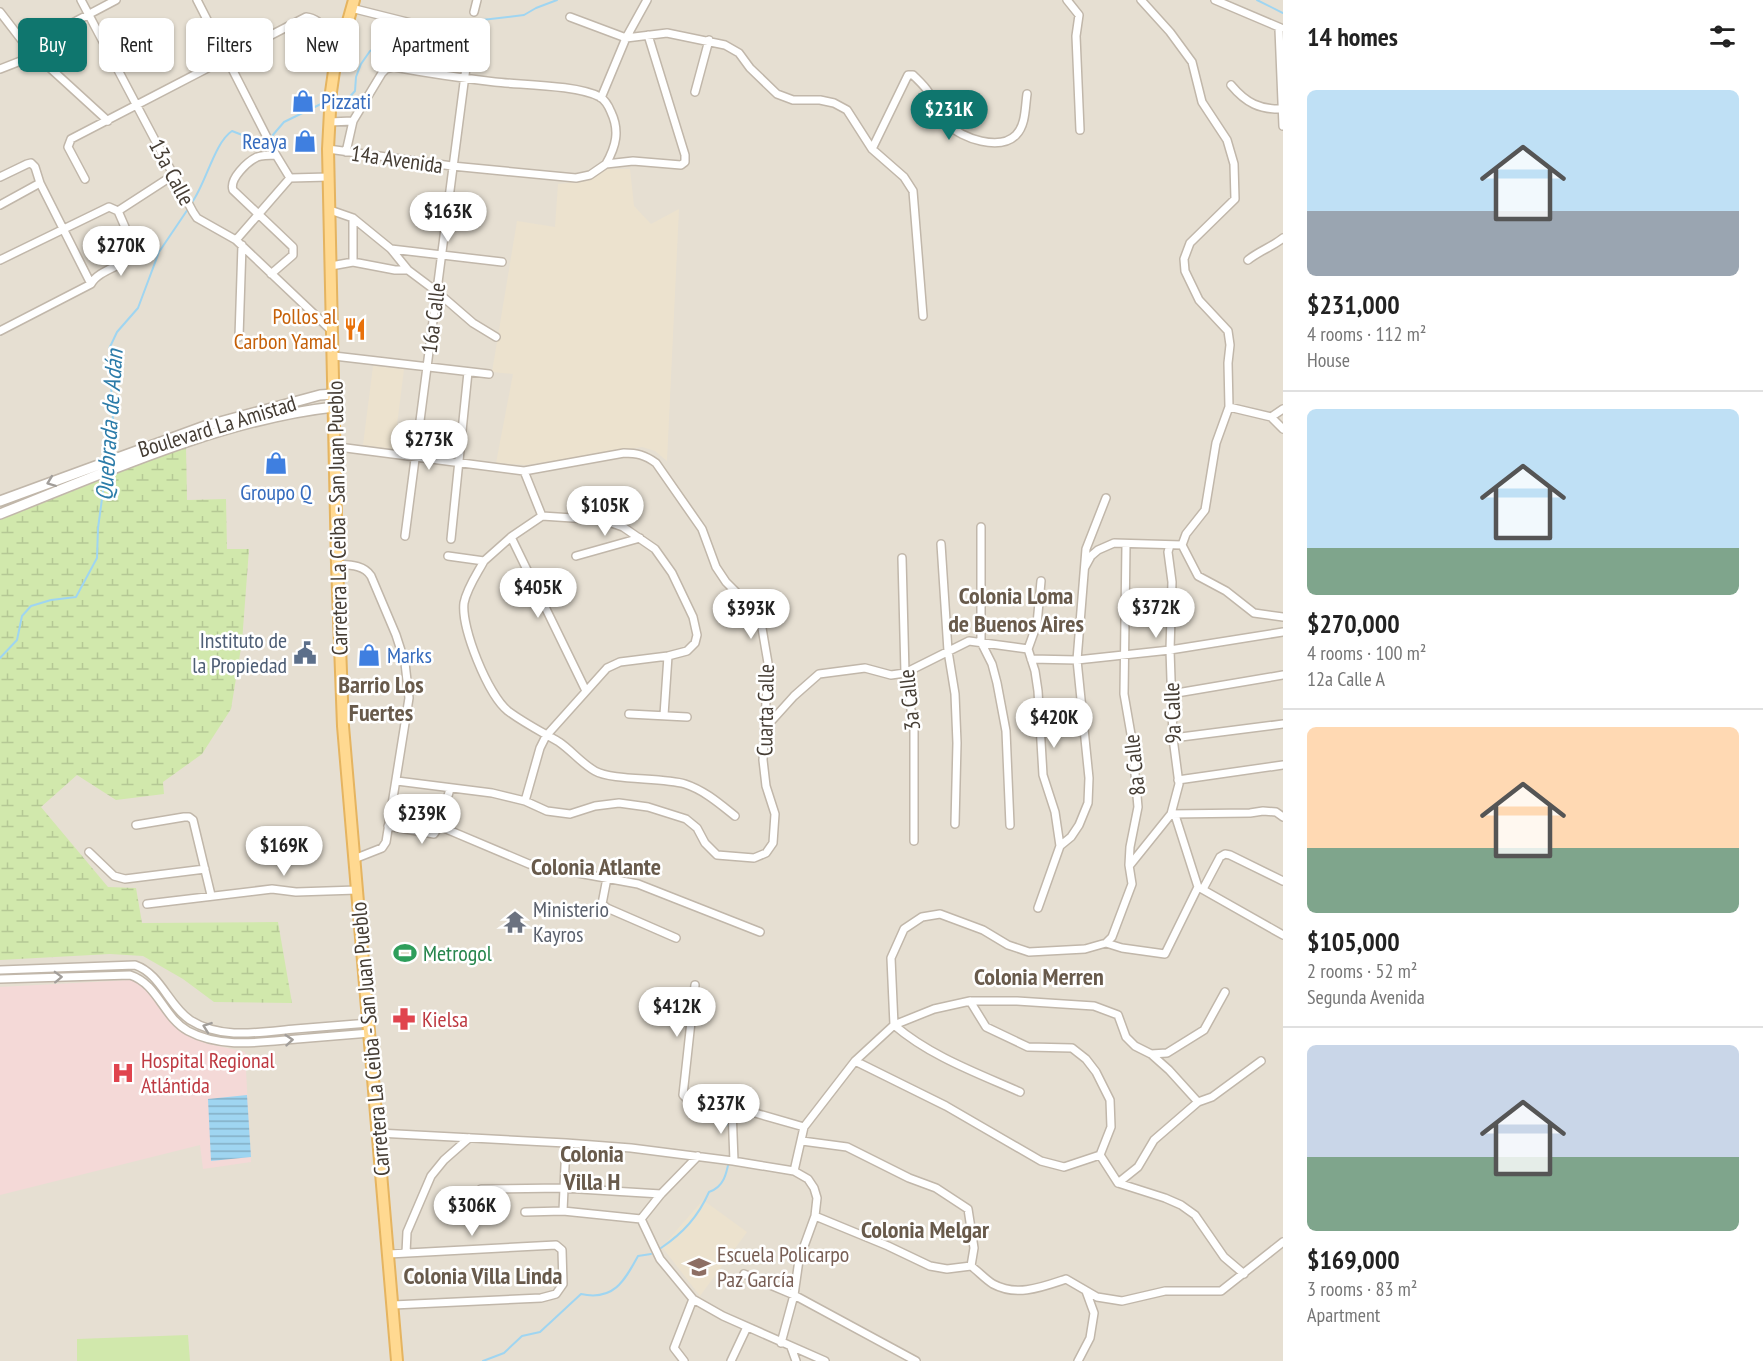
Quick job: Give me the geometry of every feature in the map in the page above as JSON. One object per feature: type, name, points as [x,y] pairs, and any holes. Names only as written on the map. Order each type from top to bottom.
[{"type":"main road","name":"Carretera La Ceiba - San Juan Pueblo","points":[[334,72],[328,149],[343,726],[398,1361]]},
{"type":"street","name":"13a Calle","points":[[81,0],[138,106],[172,176],[197,218],[239,242],[333,332]]},
{"type":"street","points":[[81,18],[116,0]]},
{"type":"street","points":[[197,0],[206,18]]},
{"type":"street","points":[[474,12],[477,0]]},
{"type":"street","points":[[601,98],[626,38],[647,0]]},
{"type":"street","points":[[1067,0],[1079,15],[1076,36],[1080,130]]},
{"type":"street","points":[[1141,0],[1192,62],[1202,102],[1227,140],[1234,164],[1235,199],[1190,243],[1184,259],[1185,271],[1198,300],[1228,331],[1230,345],[1229,406],[1216,442],[1205,510],[1186,534],[1182,546],[1198,576],[1226,591],[1254,613],[1283,617]]},
{"type":"street","points":[[1215,0],[1281,28],[1283,126]]},
{"type":"street","points":[[352,4],[397,18]]},
{"type":"street","points":[[0,12],[18,35]]},
{"type":"street","points":[[570,17],[626,38],[667,33],[725,45],[739,53],[750,68],[777,94],[793,100],[820,100],[834,103],[847,110],[872,149],[903,177],[913,190],[923,316]]},
{"type":"street","points":[[606,164],[633,161],[681,165],[684,162],[685,155],[648,35]]},
{"type":"street","points":[[695,92],[709,40]]},
{"type":"street","points":[[0,69],[18,62]]},
{"type":"street","points":[[346,152],[353,121],[382,73],[388,68],[464,79],[563,89],[601,98],[610,108],[618,135],[613,152],[606,164]]},
{"type":"street","points":[[55,72],[108,121]]},
{"type":"street","points":[[85,179],[68,147],[71,139],[201,72]]},
{"type":"street","points":[[234,72],[290,178]]},
{"type":"street","name":"16a Calle","points":[[405,536],[465,72]]},
{"type":"street","points":[[872,149],[908,75],[913,75],[927,90],[935,109],[955,130],[966,136],[988,142],[1000,143],[1017,134],[1022,125],[1027,94]]},
{"type":"street","points":[[1231,85],[1247,100],[1266,110],[1283,109]]},
{"type":"street","points":[[329,122],[353,121]]},
{"type":"street","name":"14a Avenida","points":[[328,149],[452,166],[576,178],[590,175],[606,164]]},
{"type":"street","points":[[271,273],[292,255],[293,248],[233,190],[231,185],[248,163],[258,157],[276,154]]},
{"type":"street","points":[[0,177],[27,164],[35,167],[40,183],[91,284]]},
{"type":"street","points":[[118,212],[172,176]]},
{"type":"street","points":[[239,337],[239,242],[259,214],[290,178],[329,177]]},
{"type":"street","points":[[0,205],[40,183]]},
{"type":"street","points":[[0,260],[109,207],[118,212],[135,250],[134,255],[98,275],[91,284],[0,331]]},
{"type":"street","points":[[330,210],[353,218],[391,249],[408,270],[473,323],[496,337]]},
{"type":"street","points":[[353,218],[353,262]]},
{"type":"street","points":[[1248,260],[1283,238]]},
{"type":"street","points":[[391,249],[502,262]]},
{"type":"street","points":[[331,266],[353,262],[395,270],[408,270]]},
{"type":"street","points":[[334,356],[489,374]]},
{"type":"street","points":[[451,539],[468,372]]},
{"type":"street","name":"Boulevard La Amistad","points":[[0,501],[205,426],[320,395],[334,394]]},
{"type":"street","points":[[1229,406],[1271,417],[1283,429]]},
{"type":"street","name":"Boulevard La Amistad","points":[[0,514],[207,435],[286,415],[334,407]]},
{"type":"street","points":[[1271,417],[1283,409]]},
{"type":"street","points":[[334,448],[524,471],[542,516]]},
{"type":"street","name":"Cuarta Calle","points":[[524,471],[624,453],[639,453],[656,463],[702,529],[716,567],[726,582],[757,613],[768,663],[763,760],[766,786],[775,814],[775,828],[772,843],[766,853],[754,858],[717,855],[705,843],[697,828],[686,819],[648,807],[619,803],[595,806],[570,814],[548,811],[525,801]]},
{"type":"street","points":[[1060,846],[1071,837],[1089,803],[1089,778],[1077,660],[1086,549],[1106,498]]},
{"type":"street","points":[[397,781],[450,789],[469,789],[525,801],[540,748],[546,736],[607,668],[620,662],[668,656],[687,651],[695,643],[697,635],[693,617],[672,573],[655,549],[623,527],[603,520],[542,516],[511,537],[484,561],[471,584],[465,602],[465,620],[484,678],[507,710],[546,736],[558,742],[596,771],[684,784],[699,790],[735,816]]},
{"type":"street","points":[[981,527],[981,642],[992,664],[1006,731],[1010,825]]},
{"type":"street","points":[[511,537],[586,691]]},
{"type":"street","points":[[576,556],[640,538]]},
{"type":"street","points":[[1084,569],[1091,556],[1114,543],[1182,546]]},
{"type":"street","points":[[941,544],[948,651],[955,694],[957,743],[955,824]]},
{"type":"street","name":"8a Calle","points":[[1106,943],[1112,937],[1132,884],[1129,865],[1130,847],[1138,807],[1132,740],[1124,694],[1126,545]]},
{"type":"street","name":"9a Calle","points":[[1129,865],[1173,815],[1176,798],[1178,780],[1171,694],[1172,582],[1168,552],[1170,545]]},
{"type":"street","points":[[448,556],[484,561]]},
{"type":"street","name":"3a Calle","points":[[902,558],[905,673],[914,728],[914,841]]},
{"type":"street","points":[[337,564],[355,565],[368,570],[396,635],[405,663],[409,698],[386,842],[382,848],[354,859]]},
{"type":"street","points":[[1038,908],[1060,846],[1055,812],[1043,776],[1038,692],[1028,649],[1037,624],[1041,581]]},
{"type":"street","points":[[1031,659],[1077,660],[1124,655],[1283,632]]},
{"type":"street","points":[[766,727],[794,696],[819,674],[865,668],[891,675],[905,673],[969,641],[1028,649]]},
{"type":"street","points":[[664,715],[668,656]]},
{"type":"street","points":[[1171,694],[1283,675]]},
{"type":"street","points":[[629,714],[687,717]]},
{"type":"street","points":[[1173,738],[1283,724]]},
{"type":"street","points":[[1178,780],[1283,765]]},
{"type":"street","points":[[388,826],[431,834],[436,832],[450,789]]},
{"type":"street","points":[[1283,817],[1276,812],[1263,810],[1250,813],[1173,815],[1201,888],[1283,934]]},
{"type":"street","points":[[136,825],[189,817],[195,826],[212,895]]},
{"type":"street","points":[[439,826],[529,864],[638,884],[760,932]]},
{"type":"street","points":[[89,852],[118,878],[205,869]]},
{"type":"street","points":[[1020,1092],[964,1068],[908,1036],[894,1025],[891,958],[904,929],[922,917],[940,914],[983,930],[1008,945],[1029,952],[1085,949],[1106,943],[1122,948],[1165,954],[1220,857],[1225,854],[1230,855],[1283,881]]},
{"type":"street","points":[[607,878],[602,904],[676,938]]},
{"type":"street","points":[[147,904],[272,889],[296,892],[357,890]]},
{"type":"street","points":[[0,970],[135,965],[153,974],[181,1013],[193,1021],[218,1030],[242,1034],[369,1028]]},
{"type":"street","points":[[0,979],[130,975],[148,984],[166,1012],[188,1031],[213,1040],[243,1044],[369,1028]]},
{"type":"street","points":[[695,985],[683,1095],[687,1099],[804,1127]]},
{"type":"street","points":[[1151,1054],[1167,1053],[1203,1029],[1225,992]]},
{"type":"street","points":[[970,1001],[986,1028],[1028,1047],[1072,1048],[1086,1059],[1096,1072],[1110,1100],[1111,1127],[1100,1155]]},
{"type":"street","points":[[794,1171],[804,1127],[855,1061],[894,1025],[934,1009],[970,1001],[1017,1001],[1094,1006],[1118,1015],[1126,1037],[1169,1070],[1198,1102]]},
{"type":"street","points":[[855,1061],[946,1106],[1041,1161],[1064,1167],[1100,1155]]},
{"type":"street","points":[[1118,1183],[1138,1167],[1154,1140],[1198,1102],[1212,1097],[1261,1061]]},
{"type":"street","points":[[732,1109],[734,1161]]},
{"type":"street","points":[[378,1133],[566,1143],[698,1156],[794,1171],[808,1179],[817,1198],[815,1216],[805,1238],[799,1260],[794,1294],[781,1342]]},
{"type":"street","points":[[406,1253],[407,1233],[431,1176],[444,1160],[469,1138]]},
{"type":"street","points":[[802,1141],[847,1147],[909,1178],[936,1188],[968,1209],[974,1248],[971,1266]]},
{"type":"street","points":[[562,1211],[566,1143]]},
{"type":"street","points":[[1100,1155],[1118,1183],[1181,1205],[1195,1215],[1224,1257],[1244,1274]]},
{"type":"street","points":[[641,1219],[661,1194],[698,1156]]},
{"type":"street","points":[[481,1188],[563,1188],[661,1194]]},
{"type":"street","points":[[525,1212],[562,1211],[641,1219]]},
{"type":"street","points":[[815,1216],[888,1245],[930,1266],[947,1269],[971,1266],[992,1284],[1011,1290],[1031,1290],[1066,1279],[1097,1297],[1122,1301],[1165,1291],[1221,1291],[1283,1242]]},
{"type":"street","points":[[641,1219],[660,1259],[693,1299],[723,1316],[825,1361]]},
{"type":"street","points":[[390,1254],[556,1245],[562,1250],[563,1284],[556,1294],[541,1298],[393,1305]]},
{"type":"street","points":[[744,1274],[794,1294],[916,1361]]},
{"type":"street","points":[[1078,1361],[1090,1338],[1094,1313],[1086,1290]]},
{"type":"street","points":[[684,1361],[674,1348],[693,1299]]},
{"type":"street","points":[[731,1361],[747,1327]]},
{"type":"street","points":[[791,1347],[796,1361]]},
{"type":"shaded area","points":[[0,0],[1283,0],[1283,1361],[0,1361]]},
{"type":"shaded area","points":[[608,169],[630,169],[634,206],[651,224],[679,209],[667,461],[655,451],[642,447],[526,465],[496,463],[513,374],[492,372],[517,221],[555,227],[558,184],[587,181]]},
{"type":"shaded area","points":[[373,366],[404,369],[394,449],[363,445]]},
{"type":"shaded area","name":"Hospital Regional Atlántida","points":[[140,980],[170,1021],[186,1034],[205,1043],[245,1052],[251,1162],[203,1169],[200,1145],[0,1195],[0,987]]},
{"type":"shaded area","name":"Escuela Policarpo Paz García","points":[[703,1200],[747,1232],[700,1296],[662,1247]]},
{"type":"green space","points":[[186,446],[187,500],[226,499],[227,549],[249,549],[242,642],[231,709],[202,754],[163,782],[164,794],[116,800],[77,775],[41,807],[108,887],[136,888],[142,923],[278,922],[292,1003],[214,1002],[183,979],[143,956],[110,954],[0,960],[0,520]]},
{"type":"green space","points":[[188,1335],[190,1361],[77,1361],[77,1339]]},
{"type":"water","points":[[247,1095],[251,1157],[211,1161],[208,1099]]},
{"type":"waterway","name":"Quebrada de Adán","points":[[345,102],[355,91],[356,77],[361,64],[370,51],[377,47],[407,52],[426,47],[456,23],[524,15],[557,0]]},
{"type":"waterway","name":"Quebrada de Adán","points":[[1257,0],[1283,13]]},
{"type":"waterway","name":"Quebrada de Adán","points":[[191,204],[220,145],[232,131],[255,140],[272,136],[284,122],[323,103]]},
{"type":"waterway","name":"Quebrada de Adán","points":[[107,459],[113,420],[109,349],[117,332],[138,308],[159,252],[188,209]]},
{"type":"waterway","name":"Quebrada de Adán","points":[[0,658],[17,640],[22,616],[31,606],[51,600],[76,597],[97,558],[98,528],[105,477]]},
{"type":"waterway","points":[[725,1116],[730,1130]]},
{"type":"waterway","points":[[661,1248],[689,1224],[709,1192],[723,1181],[731,1151]]},
{"type":"waterway","points":[[483,1361],[504,1353],[522,1336],[540,1332],[581,1294],[601,1295],[609,1292],[628,1274],[638,1256],[651,1254]]},
{"type":"place","name":"Pizzati","points":[[303,101]]},
{"type":"place","name":"Reaya","points":[[305,141]]},
{"type":"place","name":"Pollos al Carbon Yamal","points":[[355,329]]},
{"type":"place","name":"Groupo Q","points":[[276,463]]},
{"type":"place","name":"Instituto de la Propiedad","points":[[305,653]]},
{"type":"place","name":"Marks","points":[[369,655]]},
{"type":"place","name":"Ministerio Kayros","points":[[515,922]]},
{"type":"place","name":"Metrogol","points":[[405,953]]},
{"type":"place","name":"Kielsa","points":[[404,1019]]},
{"type":"place","name":"Hospital Regional Atlántida","points":[[123,1073]]},
{"type":"place","name":"Escuela Policarpo Paz García","points":[[699,1267]]},
{"type":"district","name":"Colonia Loma de Buenos Aires","points":[[1016,609]]},
{"type":"district","name":"Barrio Los Fuertes","points":[[381,698]]},
{"type":"district","name":"Colonia Atlante","points":[[596,866]]},
{"type":"district","name":"Colonia Merren","points":[[1039,976]]},
{"type":"district","name":"Colonia Villa H","points":[[592,1167]]},
{"type":"district","name":"Colonia Melgar","points":[[925,1229]]},
{"type":"district","name":"Colonia Villa Linda","points":[[483,1275]]}]
